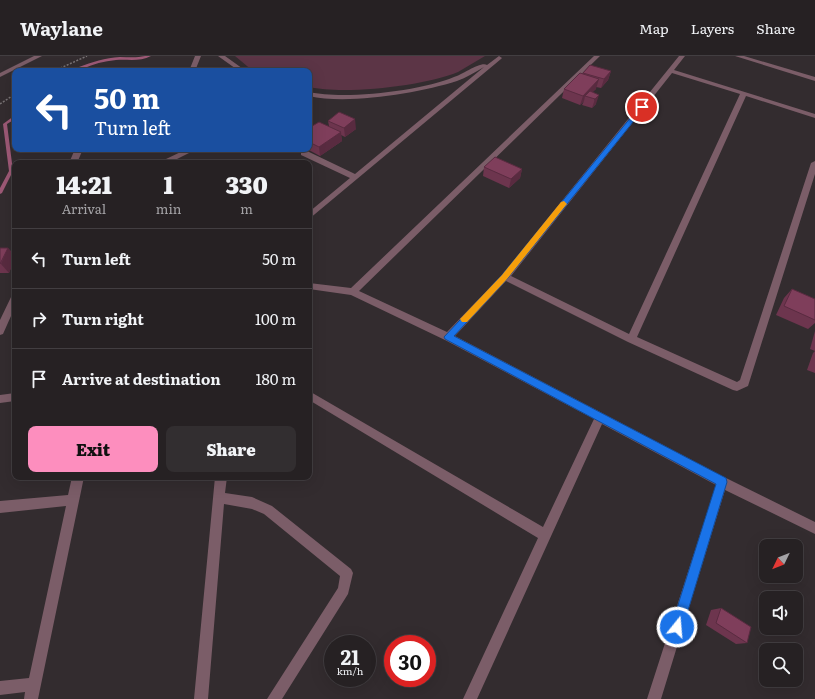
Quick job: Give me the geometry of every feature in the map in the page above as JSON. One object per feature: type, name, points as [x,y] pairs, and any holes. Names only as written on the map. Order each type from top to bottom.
[{"type":"street","points":[[14,68],[39,56]]},
{"type":"street","points":[[193,68],[198,56]]},
{"type":"street","points":[[222,56],[239,68]]},
{"type":"street","points":[[353,292],[598,56]]},
{"type":"street","points":[[448,337],[505,277],[672,71],[682,56]]},
{"type":"street","points":[[738,56],[815,79]]},
{"type":"street","points":[[312,95],[359,96],[415,90],[456,79],[500,57]]},
{"type":"street","points":[[312,213],[500,57]]},
{"type":"street","points":[[0,75],[12,69]]},
{"type":"street","points":[[672,71],[744,92],[815,116]]},
{"type":"street","points":[[631,339],[744,92]]},
{"type":"street","points":[[312,99],[318,96]]},
{"type":"street","points":[[172,160],[187,152]]},
{"type":"street","points":[[304,153],[355,177]]},
{"type":"street","points":[[505,277],[631,339],[737,387],[744,383],[815,163]]},
{"type":"street","points":[[312,286],[353,292],[448,337],[722,482],[815,528]]},
{"type":"street","points":[[0,332],[12,304]]},
{"type":"street","points":[[0,399],[12,397]]},
{"type":"street","points":[[312,397],[546,536]]},
{"type":"street","points":[[470,699],[600,417]]},
{"type":"street","points":[[31,699],[77,480]]},
{"type":"street","points":[[201,699],[221,480]]},
{"type":"street","points":[[654,699],[722,482]]},
{"type":"street","points":[[219,498],[252,503],[268,510],[347,572],[344,590],[274,699]]},
{"type":"street","points":[[0,507],[73,500]]},
{"type":"street","points":[[0,688],[34,684]]},
{"type":"path","points":[[61,68],[87,56]]},
{"type":"path","points":[[0,104],[12,96]]},
{"type":"shaded area","points":[[235,56],[485,56],[458,72],[443,77],[384,88],[343,90],[312,87],[312,68],[249,68]]},
{"type":"building","points":[[590,65],[611,71],[604,79],[583,73]]},
{"type":"building","points":[[580,73],[599,79],[583,96],[564,89]]},
{"type":"building","points":[[590,91],[599,95],[595,99],[585,96]]},
{"type":"building","points":[[339,112],[355,119],[344,128],[328,121]]},
{"type":"building","points":[[319,122],[341,132],[319,147],[312,144],[312,126]]},
{"type":"building","points":[[495,157],[522,169],[511,179],[484,167]]},
{"type":"building","points":[[0,248],[8,248],[0,264]]},
{"type":"building","points":[[792,289],[815,299],[815,320],[784,306]]},
{"type":"building","points":[[721,608],[751,627],[747,643],[716,623]]},
{"type":"waterway","points":[[80,68],[105,60],[149,56]]},
{"type":"waterway","points":[[0,193],[11,171],[5,124],[12,119]]},
{"type":"slow traffic","points":[[465,319],[505,277],[564,204]]},
{"type":"route","points":[[642,107],[505,277],[448,337],[722,482],[677,627]]}]
